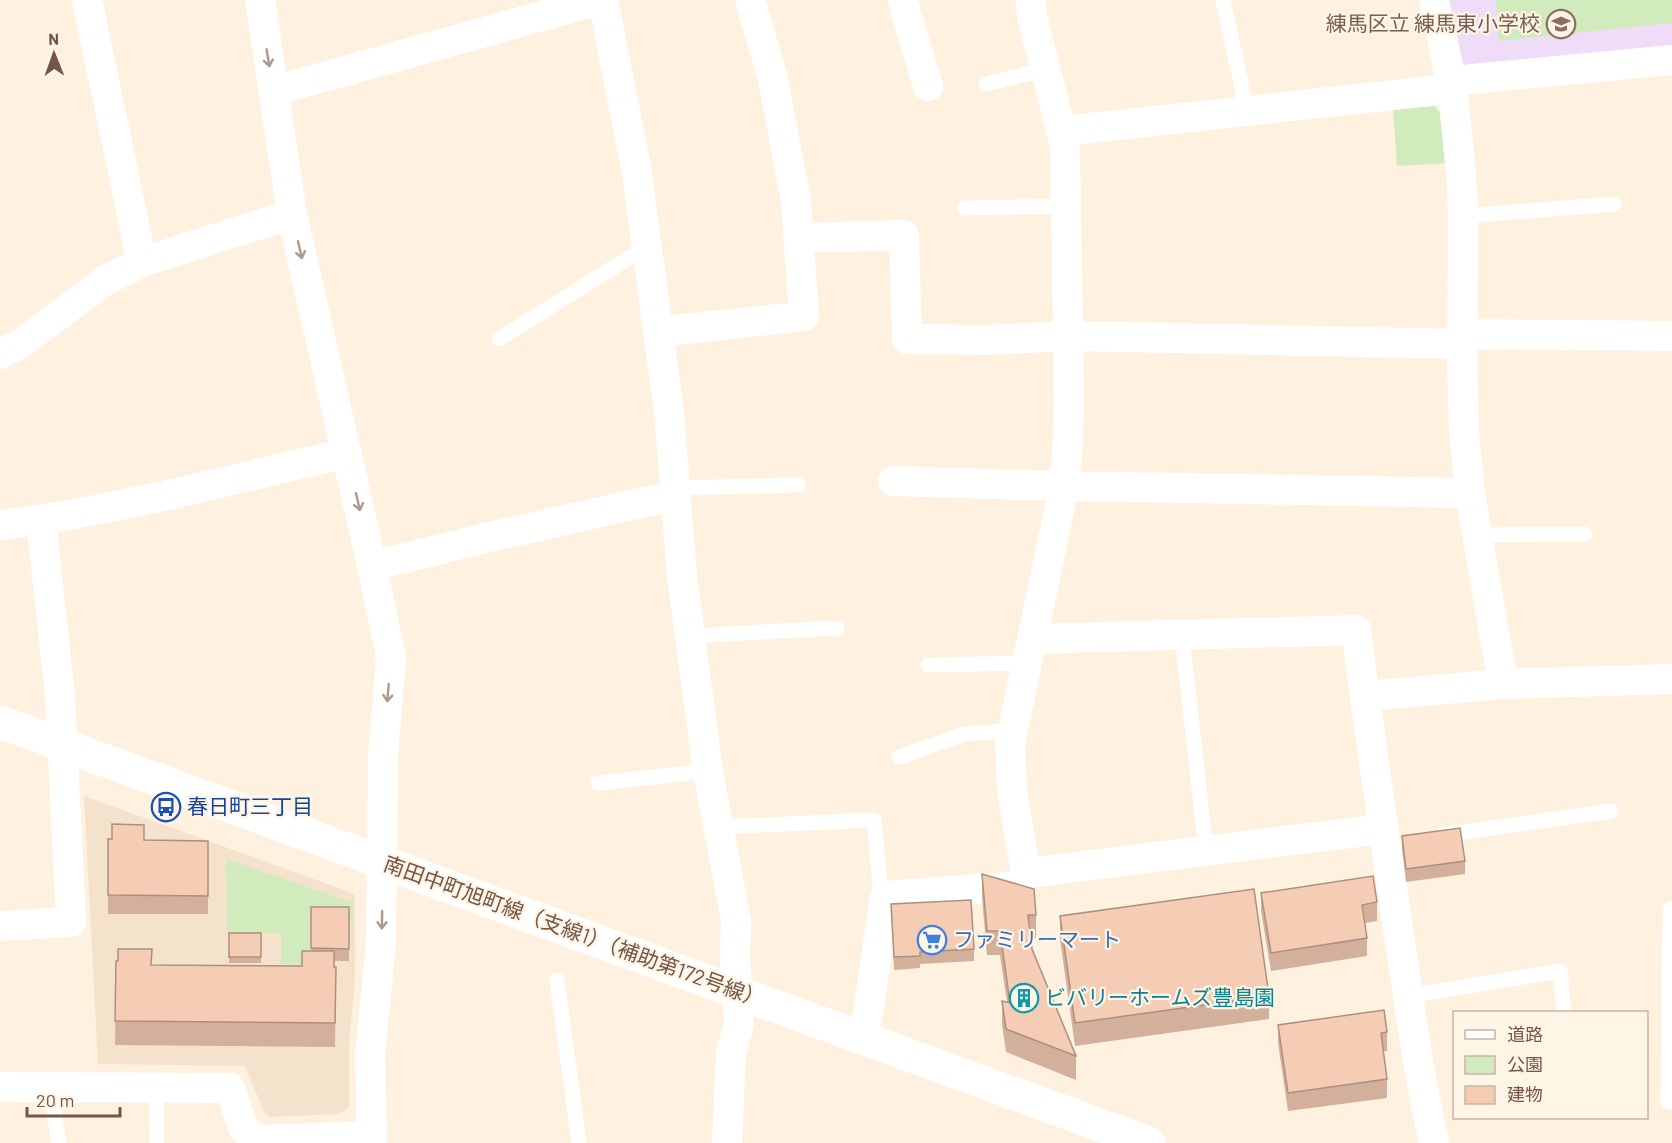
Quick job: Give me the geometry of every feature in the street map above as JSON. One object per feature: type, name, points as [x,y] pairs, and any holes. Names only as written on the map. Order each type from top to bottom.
[{"type":"main road","name":"南田中町旭町線（支線1）（補助第172号線）","points":[[0,722],[1149,1143]]},
{"type":"street","points":[[87,0],[142,262]]},
{"type":"street","points":[[0,1087],[230,1088],[243,1128],[258,1140],[372,1140],[370,1054],[381,943],[383,756],[391,657],[292,214],[260,0]]},
{"type":"street","points":[[273,91],[601,0],[636,167],[669,412],[682,577],[708,771],[736,921],[735,958],[739,1025],[731,1052],[727,1143]]},
{"type":"street","points":[[658,332],[804,316],[796,202],[773,79],[750,0]]},
{"type":"street","points":[[903,0],[928,86]]},
{"type":"street","points":[[863,1038],[885,896],[1018,886],[1026,873],[1012,791],[1010,743],[1061,502],[1067,457],[1069,412],[1065,146],[1032,17],[1031,0]]},
{"type":"street","points":[[1434,0],[1452,86],[1461,173],[1464,432],[1470,493],[1503,684]]},
{"type":"street","points":[[1062,131],[1431,91],[1471,80],[1672,60]]},
{"type":"street","points":[[0,354],[20,344],[106,280],[142,262],[292,214]]},
{"type":"street","points":[[798,238],[904,236],[907,339],[1069,336],[1463,339],[1672,336]]},
{"type":"street","points":[[0,525],[124,505],[347,453]]},
{"type":"street","points":[[893,481],[1470,493]]},
{"type":"street","points":[[372,566],[675,492]]},
{"type":"street","points":[[0,926],[71,922],[60,696],[41,520]]},
{"type":"street","points":[[1030,651],[1182,635],[1356,630],[1389,837],[1408,996],[1434,1143]]},
{"type":"street","points":[[1365,696],[1503,684],[1672,679]]},
{"type":"street","points":[[1026,873],[1206,851],[1389,837]]},
{"type":"lane","points":[[1223,0],[1247,112]]},
{"type":"lane","points":[[986,84],[1046,69]]},
{"type":"lane","points":[[1463,216],[1614,204]]},
{"type":"lane","points":[[965,208],[1066,206]]},
{"type":"lane","points":[[499,339],[646,247]]},
{"type":"lane","points":[[675,492],[798,485]]},
{"type":"lane","points":[[1478,535],[1586,534]]},
{"type":"lane","points":[[690,636],[837,628]]},
{"type":"lane","points":[[1182,635],[1206,851]]},
{"type":"lane","points":[[928,665],[1030,651]]},
{"type":"lane","points":[[899,757],[964,734],[1013,730]]},
{"type":"lane","points":[[598,783],[708,771]]},
{"type":"lane","points":[[1433,836],[1611,811]]},
{"type":"lane","points":[[718,827],[874,820],[880,886],[885,896]]},
{"type":"lane","points":[[1672,909],[1670,909],[1668,1101],[1672,1102]]},
{"type":"lane","points":[[1408,996],[1560,970],[1564,1011]]},
{"type":"lane","points":[[557,980],[579,1143]]},
{"type":"lane","points":[[50,1088],[59,1143]]},
{"type":"lane","points":[[156,1089],[157,1143]]},
{"type":"shaded area","name":"練馬区立 練馬東小学校","points":[[1445,0],[1672,0],[1672,48],[1469,68],[1457,57]]},
{"type":"shaded area","points":[[84,796],[355,894],[355,980],[349,1045],[349,1107],[339,1114],[270,1117],[264,1112],[245,1066],[98,1064]]},
{"type":"green space","points":[[1496,0],[1672,0],[1672,23],[1498,41]]},
{"type":"green space","points":[[1431,103],[1441,113],[1448,163],[1397,166],[1393,106]]},
{"type":"green space","points":[[226,859],[353,903],[353,919],[310,918],[310,964],[281,964],[281,933],[227,933]]},
{"type":"building","points":[[112,824],[144,825],[144,840],[208,841],[208,896],[108,895],[108,839],[112,839]]},
{"type":"building","points":[[1460,828],[1465,861],[1406,869],[1402,836]]},
{"type":"building","name":"ビバリーホームズ豊島園","points":[[982,874],[1034,889],[1036,915],[1028,915],[1032,949],[1076,1056],[1006,1029],[1002,1001],[1010,1003],[1000,931],[987,931]]},
{"type":"building","points":[[1373,876],[1377,902],[1362,905],[1367,938],[1271,953],[1261,893]]},
{"type":"building","points":[[1254,889],[1269,996],[1075,1023],[1060,916]]},
{"type":"building","points":[[971,900],[974,949],[920,952],[920,956],[894,957],[891,904]]},
{"type":"building","points":[[311,907],[349,907],[349,949],[311,948]]},
{"type":"building","points":[[229,933],[261,933],[261,957],[229,957]]},
{"type":"building","points":[[118,949],[152,949],[151,965],[302,966],[302,951],[334,951],[335,1023],[115,1021]]},
{"type":"building","points":[[1384,1010],[1387,1032],[1381,1033],[1387,1079],[1288,1093],[1278,1025]]},
{"type":"place","name":"練馬区立 練馬東小学校","points":[[1561,24]]},
{"type":"place","name":"春日町三丁目","points":[[166,807]]},
{"type":"place","name":"ファミリーマート","points":[[932,940]]},
{"type":"place","name":"ビバリーホームズ豊島園","points":[[1024,998]]}]
